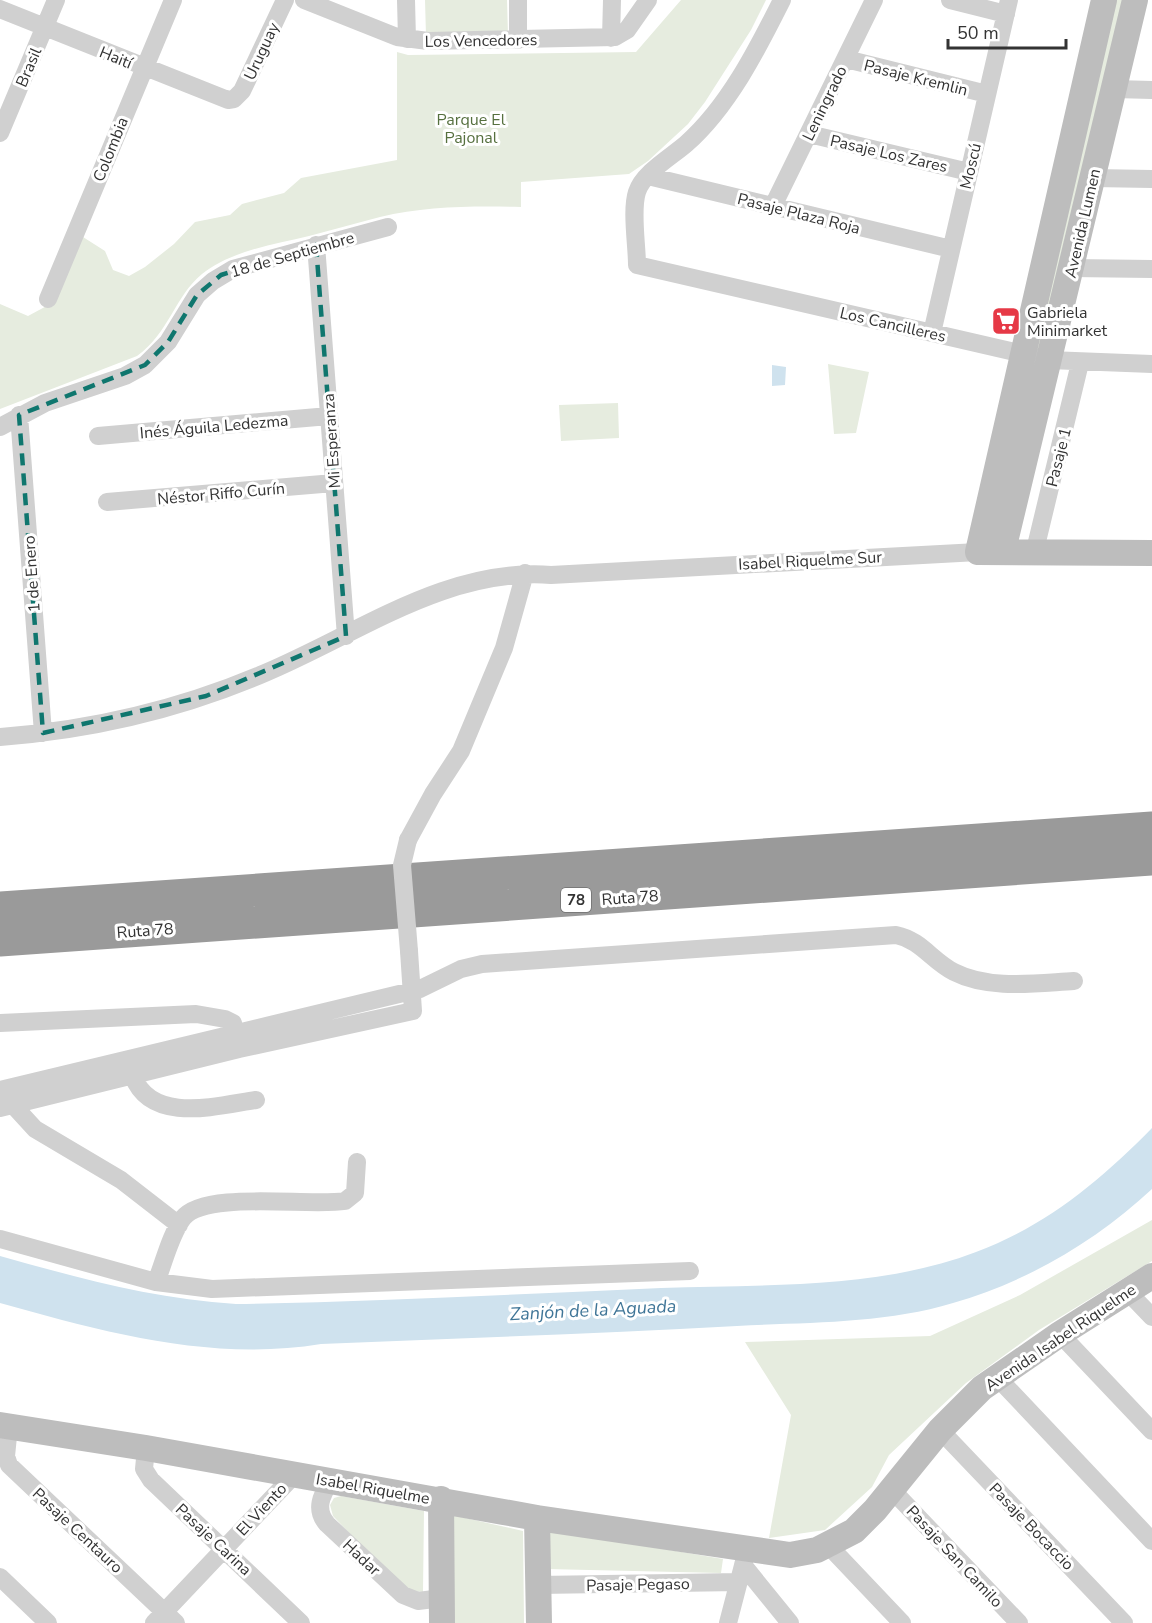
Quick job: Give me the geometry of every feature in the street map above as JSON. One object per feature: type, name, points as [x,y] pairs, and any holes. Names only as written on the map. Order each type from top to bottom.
[{"type":"highway","name":"Ruta 78","points":[[0,908],[1152,828]]},
{"type":"highway","name":"Ruta 78","points":[[0,940],[1152,859]]},
{"type":"street","name":"Brasil","points":[[0,133],[56,0]]},
{"type":"street","name":"Colombia","points":[[48,299],[173,0]]},
{"type":"street","name":"Uruguay","points":[[234,99],[242,91],[285,0]]},
{"type":"street","name":"Los Vencedores","points":[[303,0],[407,39],[610,38]]},
{"type":"street","points":[[406,0],[407,39]]},
{"type":"street","points":[[518,0],[518,40]]},
{"type":"street","points":[[612,0],[610,38],[624,33],[648,0]]},
{"type":"street","points":[[648,176],[696,135],[717,110],[763,37],[782,0]]},
{"type":"street","name":"Leningrado","points":[[773,206],[874,0]]},
{"type":"street","points":[[950,0],[1007,7]]},
{"type":"street","name":"Avenida Lumen","points":[[990,551],[1025,354],[1104,0]]},
{"type":"street","name":"Avenida Lumen","points":[[990,551],[1049,360],[1135,0]]},
{"type":"street","name":"Moscú","points":[[932,333],[1007,7]]},
{"type":"street","name":"Haití","points":[[0,9],[222,99],[234,99]]},
{"type":"street","name":"Pasaje Kremlin","points":[[846,59],[987,94]]},
{"type":"street","points":[[1114,89],[1152,90]]},
{"type":"street","name":"Pasaje Los Zares","points":[[809,134],[969,172]]},
{"type":"street","name":"Pasaje Plaza Roja","points":[[648,176],[951,249]]},
{"type":"street","name":"Los Cancilleres","points":[[648,176],[640,185],[636,198],[637,265],[798,310],[932,333],[1049,360],[1152,364]]},
{"type":"street","points":[[1093,178],[1152,179]]},
{"type":"street","name":"18 de Septiembre","points":[[0,427],[19,415],[66,394],[125,376],[145,365],[168,342],[197,295],[221,275],[244,264],[388,227]]},
{"type":"street","name":"Mi Esperanza","points":[[316,245],[346,636]]},
{"type":"street","points":[[1071,268],[1152,269]]},
{"type":"street","name":"Pasaje 1","points":[[1035,550],[1080,363]]},
{"type":"street","name":"1 de Enero","points":[[19,415],[44,734]]},
{"type":"street","name":"Inés Águila Ledezma","points":[[98,436],[329,416]]},
{"type":"street","name":"Néstor Riffo Curín","points":[[107,502],[334,483]]},
{"type":"street","name":"Isabel Riquelme Sur","points":[[0,737],[44,734],[166,708],[206,696],[265,674],[418,601],[468,581],[525,573],[551,575],[990,551],[1152,553]]},
{"type":"street","points":[[179,1225],[113,1175],[35,1129],[7,1106],[70,1082],[238,1041],[413,1011],[402,865],[408,840],[433,794],[461,751],[504,648],[525,573]]},
{"type":"street","points":[[0,1090],[133,1076],[238,1041],[428,986],[460,969],[482,964],[888,935],[912,939],[952,971],[974,980],[998,983],[1074,981]]},
{"type":"street","points":[[0,1023],[196,1014],[225,1019],[233,1023],[238,1041]]},
{"type":"street","points":[[133,1076],[146,1098],[167,1107],[256,1100]]},
{"type":"street","points":[[156,1282],[179,1225],[194,1209],[212,1205],[345,1201],[355,1193],[357,1162]]},
{"type":"street","points":[[0,1239],[156,1282],[187,1287],[236,1289],[690,1271]]},
{"type":"street","name":"Avenida Isabel Riquelme","points":[[743,1566],[828,1545],[865,1521],[940,1430],[996,1376],[1152,1276]]},
{"type":"street","points":[[1128,1292],[1152,1317]]},
{"type":"street","points":[[1060,1334],[1152,1431]]},
{"type":"street","points":[[996,1376],[1152,1541]]},
{"type":"street","name":"Isabel Riquelme","points":[[5,1425],[441,1499],[537,1518],[743,1566]]},
{"type":"street","name":"Pasaje Centauro","points":[[5,1425],[6,1456],[9,1465],[164,1619]]},
{"type":"street","name":"Pasaje Bocaccio","points":[[940,1430],[1124,1623]]},
{"type":"street","name":"Pasaje Carina","points":[[146,1448],[144,1468],[148,1477],[301,1623]]},
{"type":"street","name":"El Viento","points":[[164,1619],[224,1549],[295,1474]]},
{"type":"street","name":"Hadar","points":[[330,1481],[320,1504],[321,1515],[327,1524],[403,1595],[442,1610]]},
{"type":"street","name":"Pasaje San Camilo","points":[[892,1490],[1019,1623]]},
{"type":"street","points":[[441,1499],[442,1610]]},
{"type":"street","points":[[537,1518],[539,1623]]},
{"type":"street","points":[[828,1545],[902,1623]]},
{"type":"street","points":[[729,1623],[743,1566]]},
{"type":"street","points":[[743,1566],[790,1623]]},
{"type":"street","name":"Pasaje Pegaso","points":[[538,1585],[743,1566]]},
{"type":"street","points":[[0,1577],[48,1623]]},
{"type":"highlighted area","points":[[316,245],[346,636],[206,696],[43,733],[19,415],[145,365],[168,342],[197,295],[221,275]]},
{"type":"green space","points":[[425,0],[507,0],[508,35],[426,36]]},
{"type":"green space","name":"Parque El Pajonal","points":[[681,0],[766,0],[751,30],[705,102],[688,124],[648,161],[629,174],[521,182],[521,207],[450,208],[397,213],[240,254],[202,274],[185,293],[165,326],[148,347],[137,356],[0,409],[0,304],[28,316],[54,302],[83,237],[105,251],[113,270],[129,276],[145,267],[174,244],[195,222],[230,215],[242,204],[284,193],[301,178],[397,160],[397,52],[408,55],[636,52]]},
{"type":"green space","points":[[1116,0],[1131,0],[1046,351],[1032,348]]},
{"type":"green space","points":[[828,364],[869,372],[856,433],[834,434]]},
{"type":"green space","points":[[618,403],[619,438],[561,441],[559,405]]},
{"type":"green space","points":[[1152,1220],[1152,1261],[1039,1330],[966,1383],[889,1455],[872,1487],[825,1530],[769,1538],[791,1415],[745,1342],[930,1336],[1020,1295]]},
{"type":"green space","points":[[341,1496],[424,1511],[423,1592],[411,1591],[399,1585],[333,1516],[330,1505],[334,1498]]},
{"type":"green space","points":[[452,1515],[523,1531],[524,1623],[454,1623]]},
{"type":"green space","points":[[545,1529],[723,1559],[721,1573],[546,1569]]},
{"type":"water","points":[[772,365],[786,367],[785,385],[772,386]]},
{"type":"water","name":"Zanjón de la Aguada","points":[[1152,1128],[1152,1189],[1108,1226],[1059,1258],[1007,1284],[953,1303],[900,1315],[819,1323],[321,1344],[280,1349],[239,1349],[199,1347],[158,1341],[79,1324],[0,1303],[0,1256],[88,1280],[146,1292],[236,1304],[780,1285],[860,1279],[900,1273],[976,1252],[1026,1229],[1092,1184]]},
{"type":"place","name":"Gabriela Minimarket","points":[[1006,321]]}]
